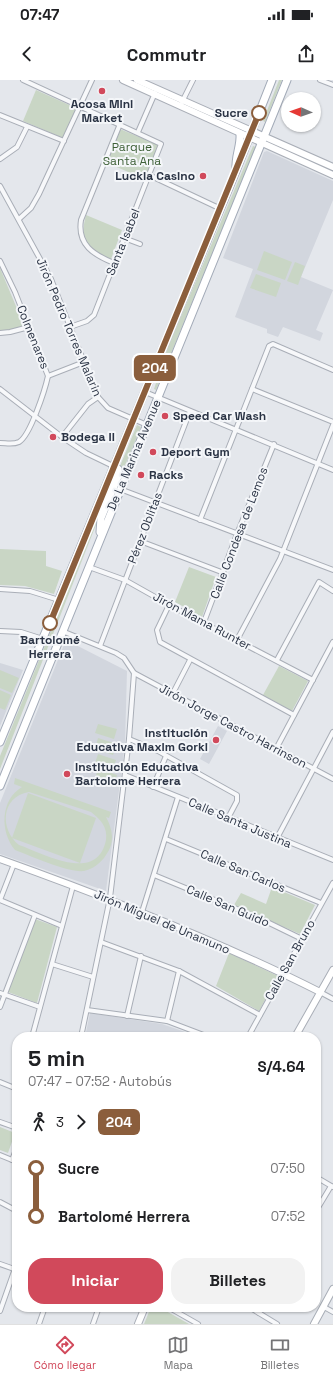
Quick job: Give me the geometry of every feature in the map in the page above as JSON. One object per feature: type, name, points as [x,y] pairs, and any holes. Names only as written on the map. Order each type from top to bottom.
[{"type":"main road","name":"De La Marina Avenue","points":[[0,742],[113,466],[221,209],[272,80]]},
{"type":"main road","name":"De La Marina Avenue","points":[[0,786],[287,80]]},
{"type":"main road","points":[[236,171],[235,159],[241,144],[240,134]]},
{"type":"main road","points":[[100,539],[101,518],[119,474],[118,469],[113,466]]},
{"type":"street","points":[[23,80],[138,132],[156,92]]},
{"type":"street","points":[[19,219],[36,201],[92,80]]},
{"type":"street","points":[[137,80],[156,92]]},
{"type":"street","points":[[182,104],[193,80]]},
{"type":"street","points":[[320,80],[333,85]]},
{"type":"street","points":[[127,81],[182,104],[240,134],[252,132]]},
{"type":"street","points":[[182,104],[252,132],[262,144],[333,175]]},
{"type":"street","points":[[0,115],[64,141]]},
{"type":"street","points":[[114,263],[96,255],[86,247],[81,237],[80,224],[120,124]]},
{"type":"street","points":[[0,159],[17,147],[27,127]]},
{"type":"street","name":"Santa Isabel","points":[[70,327],[87,321],[94,315],[161,144],[138,132]]},
{"type":"street","points":[[262,144],[333,167]]},
{"type":"street","points":[[149,175],[221,209]]},
{"type":"street","name":"Jirón Pedro Torres Malarin","points":[[0,186],[51,279],[98,397],[108,408],[147,425]]},
{"type":"street","points":[[0,197],[5,194]]},
{"type":"street","points":[[124,238],[140,244]]},
{"type":"street","name":"Colmenares","points":[[0,260],[48,376],[34,414]]},
{"type":"street","points":[[0,333],[29,327]]},
{"type":"street","points":[[200,520],[270,344],[333,370]]},
{"type":"street","points":[[48,376],[84,362]]},
{"type":"street","points":[[0,389],[62,436],[86,452],[113,466]]},
{"type":"street","points":[[237,640],[283,552],[333,424],[252,389]]},
{"type":"street","points":[[145,392],[274,444],[333,470]]},
{"type":"street","points":[[62,436],[88,404],[98,397]]},
{"type":"street","name":"Pérez Oblitas","points":[[100,646],[190,411]]},
{"type":"street","points":[[0,443],[16,443],[20,441],[27,433],[34,414]]},
{"type":"street","name":"Calle Condesa de Lemos","points":[[204,622],[224,573],[237,534],[274,444]]},
{"type":"street","points":[[120,489],[333,570]]},
{"type":"street","points":[[140,541],[224,573]]},
{"type":"street","name":"Jirón Mama Runter","points":[[89,567],[126,580],[169,605],[313,680]]},
{"type":"street","points":[[277,660],[319,582],[333,591]]},
{"type":"street","points":[[0,589],[30,590],[59,600]]},
{"type":"street","points":[[169,605],[157,630],[160,642],[190,660],[294,715]]},
{"type":"street","points":[[0,631],[21,632],[43,639]]},
{"type":"street","points":[[62,631],[116,653],[124,658],[134,673],[129,739],[110,898],[82,1032]]},
{"type":"street","points":[[276,749],[333,642]]},
{"type":"street","points":[[172,695],[190,660]]},
{"type":"street","name":"Jirón Jorge Castro Harrinson","points":[[134,673],[172,695],[333,779]]},
{"type":"street","points":[[277,838],[333,732]]},
{"type":"street","points":[[129,739],[166,756],[237,795],[237,801],[228,818]]},
{"type":"street","points":[[153,787],[166,756]]},
{"type":"street","name":"Calle Santa Justina","points":[[125,775],[333,860]]},
{"type":"street","points":[[142,912],[178,797]]},
{"type":"street","name":"Calle San Carlos","points":[[166,839],[321,903]]},
{"type":"street","name":"Jirón Miguel de Unamuno","points":[[0,859],[110,898],[283,973],[320,992]]},
{"type":"street","points":[[14,864],[0,900],[62,926]]},
{"type":"street","name":"Calle San Guido","points":[[154,875],[261,919],[302,939]]},
{"type":"street","name":"Calle San Bruno","points":[[251,1032],[333,883]]},
{"type":"street","points":[[33,1032],[74,886]]},
{"type":"street","points":[[0,1007],[2,994],[35,915]]},
{"type":"street","points":[[101,942],[179,971],[260,1015]]},
{"type":"street","points":[[128,1016],[141,956]]},
{"type":"street","points":[[52,964],[93,977]]},
{"type":"street","points":[[298,1032],[333,970]]},
{"type":"street","points":[[167,1021],[179,971]]},
{"type":"street","points":[[320,992],[333,999]]},
{"type":"street","points":[[2,994],[40,1008]]},
{"type":"street","points":[[86,1010],[167,1021],[196,1032]]},
{"type":"street","points":[[0,1082],[12,1087]]},
{"type":"street","points":[[0,1122],[12,1126]]},
{"type":"street","points":[[0,1155],[12,1160]]},
{"type":"street","points":[[321,1180],[332,1186],[321,1204]]},
{"type":"street","points":[[0,1202],[12,1208]]},
{"type":"street","points":[[0,1264],[12,1268]]},
{"type":"street","points":[[0,1311],[12,1280]]},
{"type":"street","points":[[314,1324],[333,1289]]},
{"type":"street","points":[[324,1307],[333,1312]]},
{"type":"street","points":[[39,1324],[43,1312]]},
{"type":"street","points":[[93,1324],[97,1312]]},
{"type":"street","points":[[138,1324],[143,1312]]},
{"type":"street","points":[[177,1312],[198,1324]]},
{"type":"street","points":[[259,1313],[277,1324]]},
{"type":"shaded area","points":[[267,151],[333,181],[333,200],[301,277],[333,290],[316,330],[323,333],[320,341],[283,327],[278,337],[267,333],[267,329],[235,317],[253,269],[223,258],[264,152]]},
{"type":"shaded area","name":"Institución Educativa Bartolome Herrera","points":[[66,640],[127,671],[125,744],[106,891],[0,854],[0,803]]},
{"type":"shaded area","points":[[0,663],[23,670],[0,726]]},
{"type":"shaded area","name":"Institución Educativa Maxim Gorki","points":[[218,726],[227,731],[209,764],[200,759]]},
{"type":"shaded area","points":[[90,1013],[162,1024],[185,1032],[86,1032]]},
{"type":"green space","points":[[279,80],[282,80],[265,122],[263,121]]},
{"type":"green space","points":[[36,90],[76,108],[63,138],[23,121]]},
{"type":"green space","name":"Parque Santa Ana","points":[[120,129],[158,145],[145,179],[107,163]]},
{"type":"green space","points":[[253,146],[256,147],[156,390],[154,389],[168,347]]},
{"type":"green space","points":[[86,215],[122,230],[111,259],[96,252],[87,243],[84,232]]},
{"type":"green space","points":[[264,251],[292,262],[285,280],[257,270]]},
{"type":"green space","points":[[295,262],[305,266],[298,285],[287,281]]},
{"type":"green space","points":[[0,268],[23,323],[22,326],[10,330],[0,330]]},
{"type":"green space","points":[[256,274],[281,283],[276,297],[250,288]]},
{"type":"green space","points":[[137,425],[141,427],[124,468],[120,466]]},
{"type":"green space","points":[[116,474],[0,769],[0,756]]},
{"type":"green space","points":[[0,549],[46,551],[46,566],[62,571],[54,594],[25,586],[0,585]]},
{"type":"green space","points":[[189,567],[216,577],[202,617],[175,602]]},
{"type":"green space","points":[[279,666],[308,681],[292,711],[263,695]]},
{"type":"green space","points":[[0,670],[19,678],[12,693],[0,688]]},
{"type":"green space","points":[[0,690],[11,695],[5,710],[0,708]]},
{"type":"green space","points":[[98,724],[117,729],[114,739],[95,733]]},
{"type":"green space","points":[[98,738],[117,744],[113,755],[95,749]]},
{"type":"green space","points":[[98,754],[116,760],[113,769],[95,763]]},
{"type":"green space","points":[[98,768],[117,775],[114,785],[95,779]]},
{"type":"green space","points":[[15,778],[111,812],[109,818],[106,817],[110,827],[112,841],[109,850],[102,861],[91,869],[77,871],[50,864],[15,850],[10,843],[5,826],[6,808],[15,793],[22,787],[14,784]],"holes":[[[29,792],[91,812],[105,827],[106,840],[101,853],[92,861],[81,863],[56,859],[19,845],[8,831],[6,823],[8,807],[13,800],[19,795]]]},
{"type":"green space","points":[[28,793],[96,818],[80,863],[12,838]]},
{"type":"green space","points":[[272,887],[315,905],[300,934],[234,905],[241,893],[266,904]]},
{"type":"green space","points":[[35,919],[57,927],[37,1003],[8,992]]},
{"type":"green space","points":[[229,953],[278,976],[259,1011],[216,986]]},
{"type":"green space","points":[[0,1127],[12,1132],[12,1142],[8,1153],[0,1150]]},
{"type":"green space","points":[[149,1312],[168,1312],[189,1324],[144,1324]]},
{"type":"bus line","name":"204","points":[[50,623],[113,466],[151,378],[259,113]]},
{"type":"place","name":"Acosa Mini Market","points":[[102,91]]},
{"type":"place","name":"Sucre","points":[[259,113]]},
{"type":"place","name":"Luckia Casino","points":[[203,176]]},
{"type":"place","name":"Speed Car Wash","points":[[165,416]]},
{"type":"place","name":"Bodega II","points":[[53,437]]},
{"type":"place","name":"Deport Gym","points":[[153,452]]},
{"type":"place","name":"Racks","points":[[141,475]]},
{"type":"place","name":"Bartolomé Herrera","points":[[50,623]]},
{"type":"place","name":"Institución Educativa Maxim Gorki","points":[[216,740]]},
{"type":"place","name":"Institución Educativa Bartolome Herrera","points":[[67,774]]}]
